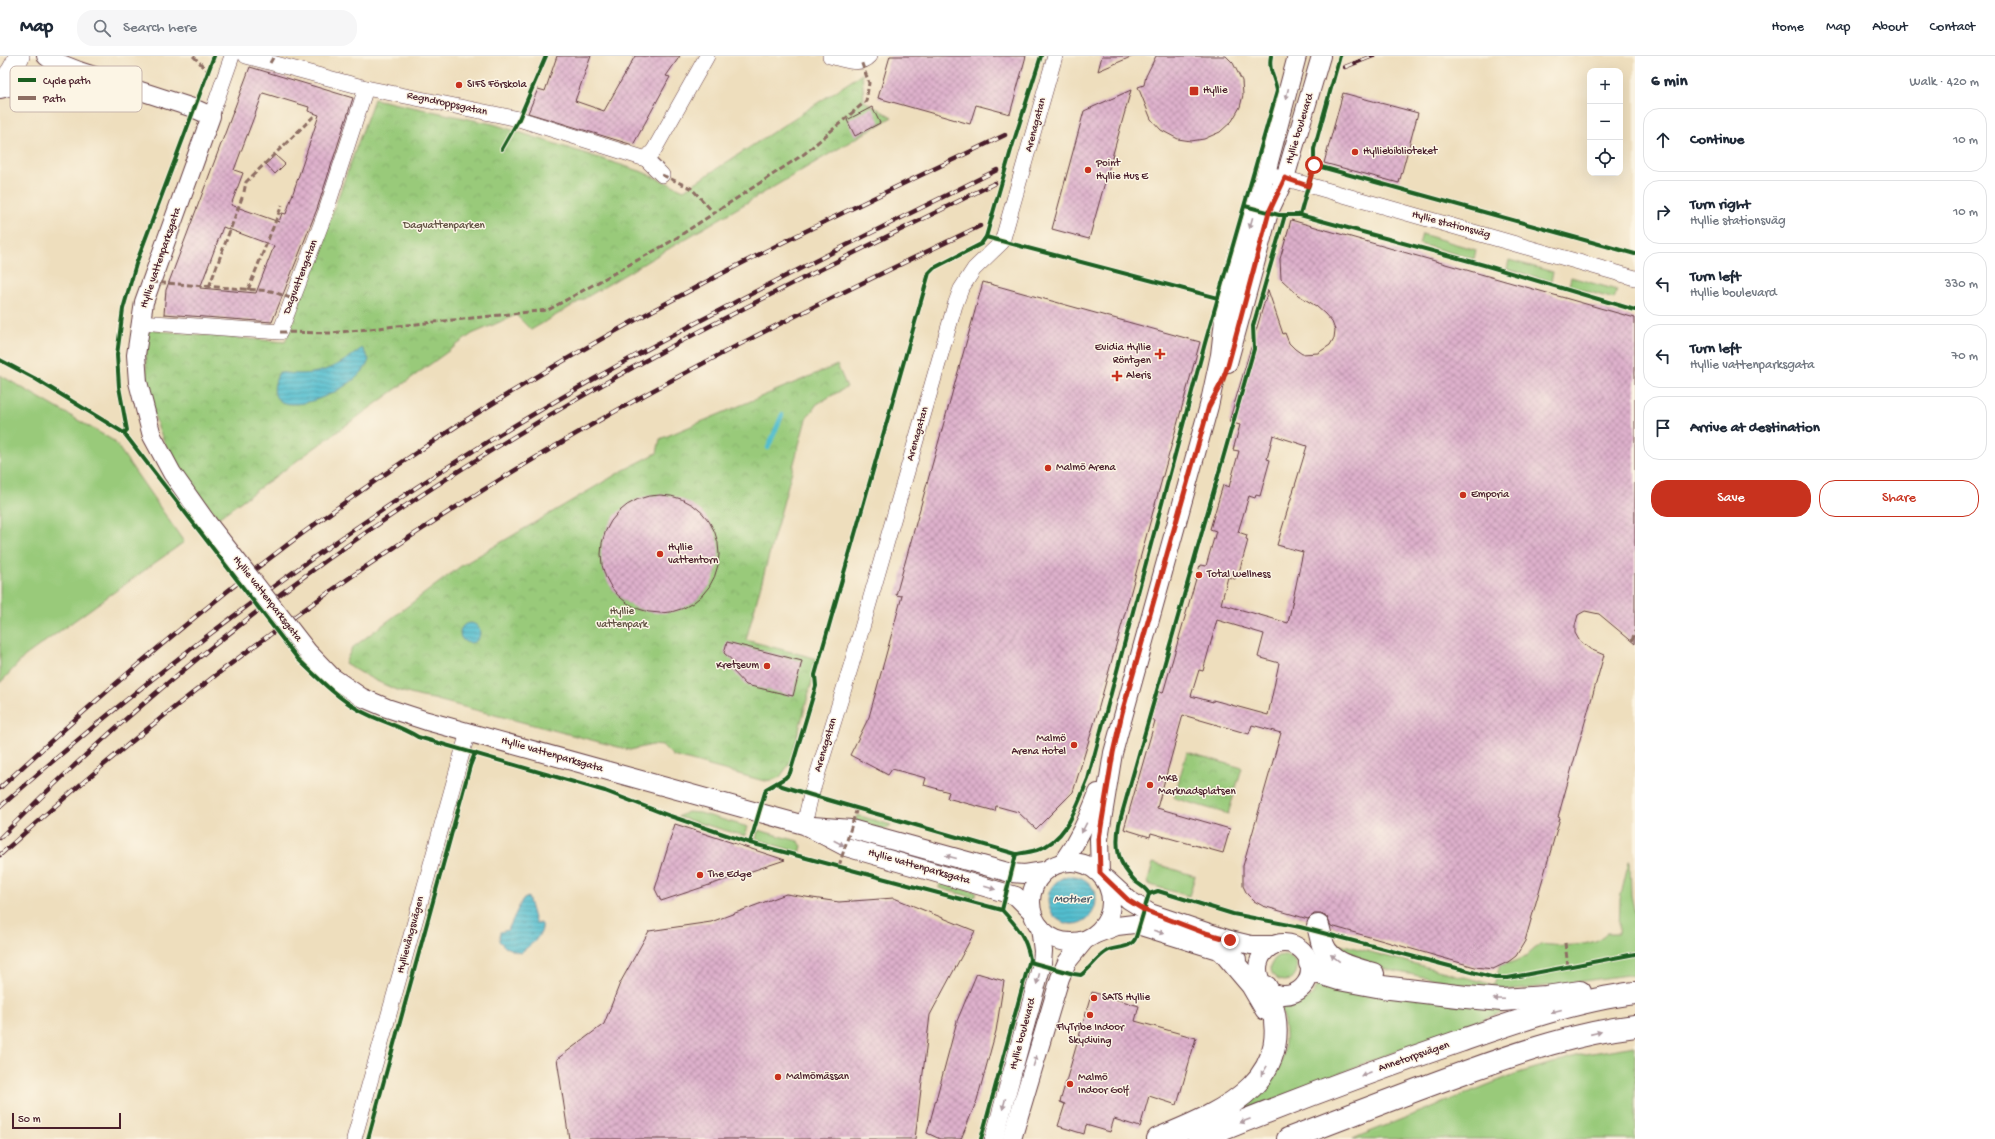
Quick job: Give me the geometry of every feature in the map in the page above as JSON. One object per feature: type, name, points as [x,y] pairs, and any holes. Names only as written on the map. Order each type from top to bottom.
[{"type":"main road","points":[[15,66],[19,56]]},
{"type":"main road","points":[[0,84],[10,73]]},
{"type":"main road","points":[[1318,926],[1323,946],[1333,958],[1351,968],[1466,997]]},
{"type":"main road","points":[[1224,952],[1252,985],[1263,1001],[1275,1034]]},
{"type":"main road","points":[[1310,963],[1320,973],[1339,979],[1382,987],[1502,1000],[1546,997],[1635,984]]},
{"type":"main road","points":[[1158,1139],[1205,1120],[1226,1108],[1258,1081],[1271,1056],[1275,1034],[1272,1002],[1263,983]]},
{"type":"main road","name":"Annetorpsvägen","points":[[1199,1139],[1382,1067],[1518,1021],[1615,995],[1635,993]]},
{"type":"main road","points":[[1288,1139],[1413,1091],[1531,1049],[1603,1031],[1635,1026]]},
{"type":"main road","points":[[1327,1139],[1417,1101],[1531,1049]]},
{"type":"street","points":[[46,56],[51,60],[67,66]]},
{"type":"street","name":"Hyllie vattenparksgata","points":[[232,56],[151,282],[140,322],[136,355],[138,382],[152,436],[172,473],[206,521],[308,652],[332,677],[361,697],[387,708],[468,732],[804,825],[851,829],[1011,873],[1025,874],[1044,871]]},
{"type":"street","name":"Regndroppsgatan","points":[[246,56],[366,88],[519,119],[646,159],[662,175]]},
{"type":"street","points":[[646,159],[654,150],[707,56]]},
{"type":"street","points":[[830,56],[852,62],[860,61],[870,56]]},
{"type":"street","name":"Arenagatan","points":[[804,825],[811,795],[851,666],[961,289],[974,269],[1002,242],[1055,56]]},
{"type":"street","name":"Hyllie boulevard","points":[[1063,862],[1078,840],[1090,817],[1113,753],[1209,406],[1220,354],[1226,311],[1266,172],[1297,56]]},
{"type":"street","name":"Hyllie boulevard","points":[[1209,406],[1222,382],[1228,365],[1269,212],[1285,178],[1321,56]]},
{"type":"street","points":[[0,89],[10,87]]},
{"type":"street","name":"Dagvattengatan","points":[[140,322],[280,332],[325,214],[366,88]]},
{"type":"street","points":[[142,92],[193,108],[211,116]]},
{"type":"street","name":"Hyllie stationsväg","points":[[1266,172],[1635,278]]},
{"type":"street","name":"Hyllievångsvägen","points":[[354,1139],[468,732]]},
{"type":"street","name":"Hyllie boulevard","points":[[1102,875],[1099,839],[1113,753]]},
{"type":"street","name":"Hyllie vattenparksgata","points":[[804,825],[846,847],[1016,896],[1036,919]]},
{"type":"street","points":[[1263,983],[1258,971],[1259,963],[1262,956],[1273,946],[1281,943],[1291,944],[1300,947],[1306,954],[1310,963],[1308,979],[1304,986],[1290,994],[1281,995],[1273,992],[1263,983],[1250,968],[1224,952],[1134,924],[1117,926],[1073,942],[1052,938],[1036,919],[1030,901],[1032,890],[1044,871],[1063,862],[1074,861],[1085,864],[1102,875],[1128,900],[1150,913],[1230,940],[1251,945],[1273,946]]},
{"type":"street","points":[[1090,937],[1106,923],[1111,908],[1110,892],[1102,875]]},
{"type":"street","name":"Hyllie boulevard","points":[[994,1139],[1042,964],[1043,951],[1036,919]]},
{"type":"street","name":"Hyllie boulevard","points":[[1012,1139],[1060,978],[1067,962],[1090,937]]},
{"type":"green space","name":"Dagvattenparken","points":[[862,74],[864,101],[892,117],[531,330],[516,315],[472,334],[218,518],[179,468],[170,453],[155,419],[151,402],[146,366],[148,330],[285,342],[374,99],[493,124],[640,171],[684,190]]},
{"type":"green space","points":[[1422,234],[1476,250],[1474,259],[1419,244]]},
{"type":"green space","points":[[1509,260],[1553,272],[1551,281],[1507,269]]},
{"type":"green space","points":[[1571,277],[1617,290],[1614,299],[1569,286]]},
{"type":"green space","name":"Hyllie vattenpark","points":[[837,365],[847,387],[817,404],[806,419],[746,640],[818,659],[790,763],[780,777],[773,780],[764,781],[673,756],[663,746],[652,745],[630,750],[409,694],[376,681],[345,663],[352,648],[461,566],[622,471],[657,453],[660,439]]},
{"type":"green space","points":[[0,375],[114,441],[184,542],[25,656],[0,683]]},
{"type":"green space","points":[[1187,752],[1242,768],[1228,814],[1174,798]]},
{"type":"green space","points":[[687,812],[700,813],[748,827],[745,836],[678,817]]},
{"type":"green space","points":[[857,815],[891,825],[884,830],[855,823]]},
{"type":"green space","points":[[758,830],[798,841],[802,846],[800,853],[756,839]]},
{"type":"green space","points":[[1629,861],[1631,895],[1635,913],[1635,974],[1517,990],[1490,990],[1358,964],[1346,959],[1333,942],[1494,985],[1500,965],[1522,958],[1540,944],[1585,944],[1602,938],[1607,933],[1619,933],[1620,899]]},
{"type":"green space","points":[[1153,863],[1195,876],[1189,896],[1147,884]]},
{"type":"green space","points":[[940,882],[977,892],[975,898],[939,888]]},
{"type":"green space","points":[[1284,955],[1294,958],[1297,968],[1294,978],[1284,981],[1274,978],[1271,968],[1274,958]]},
{"type":"green space","points":[[1320,978],[1514,1008],[1370,1061],[1223,1121],[1265,1086],[1281,1061],[1285,1046],[1285,1028],[1281,1006],[1296,1004],[1307,1000],[1315,992]]},
{"type":"green space","points":[[1635,1046],[1635,1139],[1352,1139],[1515,1074],[1580,1055]]},
{"type":"water","points":[[362,348],[369,359],[363,371],[349,383],[331,394],[311,401],[293,404],[280,401],[274,391],[279,372],[291,374],[313,373],[333,367],[352,356]]},
{"type":"water","points":[[470,623],[477,626],[480,633],[477,640],[470,643],[463,640],[460,633],[463,626]]},
{"type":"water","name":"Mother","points":[[1067,876],[1077,876],[1086,880],[1092,886],[1095,891],[1095,909],[1086,920],[1077,924],[1067,924],[1058,920],[1052,914],[1048,905],[1048,895],[1052,886],[1058,880]]},
{"type":"water","points":[[528,897],[535,922],[542,924],[542,928],[538,937],[520,953],[505,947],[499,941],[500,932],[508,930],[522,900]]},
{"type":"building","points":[[557,56],[591,56],[575,101],[604,111],[635,56],[680,56],[666,76],[670,77],[633,145],[528,113],[538,89],[545,91]]},
{"type":"building","points":[[890,56],[1026,56],[1010,114],[976,105],[970,124],[878,98]]},
{"type":"building","points":[[1102,56],[1133,56],[1098,71]]},
{"type":"building","points":[[1156,56],[1226,56],[1233,63],[1242,81],[1243,95],[1240,107],[1232,121],[1220,132],[1204,139],[1191,141],[1178,139],[1161,130],[1151,119],[1138,87],[1144,85],[1146,76]]},
{"type":"building","points":[[250,67],[353,98],[317,209],[272,322],[164,314],[166,290]],"holes":[[[263,93],[309,107],[308,111],[319,115],[286,214],[282,213],[279,222],[231,205],[243,173],[234,170]],[[223,227],[274,246],[256,293],[200,288]]]},
{"type":"building","name":"Point Hyllie Hus E","points":[[1131,90],[1089,239],[1052,229],[1084,111]]},
{"type":"building","points":[[1343,93],[1418,113],[1399,183],[1324,163]]},
{"type":"building","points":[[872,107],[880,123],[855,136],[847,120]]},
{"type":"building","points":[[275,155],[285,164],[275,174],[266,164]]},
{"type":"building","name":"Emporia","points":[[1291,220],[1635,318],[1635,644],[1599,614],[1585,611],[1578,615],[1575,633],[1579,640],[1590,649],[1604,655],[1558,817],[1560,818],[1525,941],[1516,956],[1508,962],[1493,969],[1475,967],[1331,926],[1327,917],[1321,914],[1314,914],[1308,919],[1263,906],[1254,901],[1247,894],[1243,886],[1243,866],[1281,733],[1252,725],[1249,734],[1183,715],[1157,808],[1230,829],[1223,853],[1151,833],[1150,837],[1124,829],[1155,721],[1151,719],[1159,692],[1163,693],[1200,565],[1206,566],[1216,531],[1210,529],[1223,485],[1229,487],[1239,451],[1233,450],[1240,425],[1229,422],[1268,290],[1283,334],[1285,333],[1289,343],[1295,349],[1302,354],[1318,353],[1330,345],[1334,338],[1335,330],[1332,322],[1325,314],[1316,306],[1298,295],[1281,279],[1280,259]],"holes":[[[1273,435],[1307,446],[1277,545],[1303,552],[1288,623],[1221,604],[1228,577],[1235,579],[1236,575],[1238,576],[1248,540],[1246,539],[1247,535],[1238,532],[1249,496],[1255,498],[1256,495],[1260,496],[1270,460],[1267,459]],[[1217,620],[1264,634],[1258,657],[1279,663],[1268,715],[1213,700],[1213,702],[1191,696],[1199,670],[1203,671]]]},
{"type":"building","name":"Malmö Arena","points":[[983,282],[1200,342],[1097,714],[1073,792],[1036,829],[1018,812],[996,806],[995,811],[947,798],[949,792],[924,785],[926,778],[892,769],[888,775],[850,755],[869,717],[902,596],[896,595]]},
{"type":"building","name":"Hyllie vattentorn","points":[[660,495],[683,499],[702,512],[715,531],[719,554],[715,577],[702,596],[683,609],[660,613],[637,609],[618,596],[605,577],[601,554],[605,531],[618,512],[637,499]]},
{"type":"building","name":"Kretseum","points":[[727,642],[802,661],[793,696],[746,685],[732,670],[734,662],[724,653]]},
{"type":"building","name":"The Edge","points":[[675,824],[785,860],[661,901],[655,889]]},
{"type":"building","name":"Malmömässan","points":[[786,894],[839,902],[894,898],[975,931],[930,1015],[915,1139],[569,1139],[557,1059],[604,1024],[620,983],[649,931],[711,922]]},
{"type":"building","points":[[977,973],[1004,981],[996,1031],[977,1100],[961,1139],[940,1139],[927,1133],[957,1021]]},
{"type":"building","points":[[1092,992],[1139,1006],[1135,1021],[1196,1038],[1177,1105],[1149,1096],[1140,1127],[1114,1119],[1110,1132],[1086,1125],[1084,1134],[1058,1126],[1065,1104],[1060,1102]]},
{"type":"waterway","points":[[768,448],[782,415]]},
{"type":"railway","points":[[1345,67],[1373,56]]},
{"type":"railway","points":[[0,788],[54,738],[165,642],[280,550],[339,507],[460,424],[551,368],[675,299],[817,225],[1005,135]]},
{"type":"railway","points":[[0,807],[124,702],[252,602],[318,554],[453,464],[580,387],[698,322],[817,260],[997,170]]},
{"type":"railway","points":[[0,838],[72,768],[146,701],[223,638],[303,577],[468,465],[554,413],[685,339],[773,293],[995,183]]},
{"type":"railway","points":[[0,855],[64,798],[129,744],[264,639],[333,589],[474,495],[600,420],[707,361],[870,279],[980,226]]},
{"type":"marked path","points":[[193,56],[208,71]]},
{"type":"marked path","points":[[270,63],[274,56]]},
{"type":"marked path","points":[[280,332],[331,333],[548,310],[670,242],[804,154],[866,101],[869,83],[861,61]]},
{"type":"marked path","points":[[244,192],[246,182],[314,116]]},
{"type":"marked path","points":[[662,175],[691,188],[714,213]]},
{"type":"marked path","points":[[209,287],[243,195]]},
{"type":"marked path","points":[[248,290],[282,205]]},
{"type":"marked path","points":[[151,282],[271,291],[293,299]]},
{"type":"marked path","points":[[1632,641],[1635,631]]},
{"type":"marked path","points":[[839,866],[857,808]]},
{"type":"marked path","points":[[1565,943],[1568,967]]},
{"type":"cycle path","points":[[124,433],[127,430],[119,387],[117,355],[123,309],[136,264],[214,56]]},
{"type":"cycle path","points":[[502,149],[519,119],[546,56]]},
{"type":"cycle path","points":[[750,843],[766,789],[785,778],[790,773],[816,686],[815,675],[929,273],[934,268],[981,244],[986,237],[1011,150],[1041,56]]},
{"type":"cycle path","points":[[777,783],[811,795],[1016,854],[1037,850],[1048,845],[1064,830],[1075,811],[1088,779],[1205,343],[1277,91],[1270,66],[1271,56]]},
{"type":"cycle path","points":[[1300,215],[1314,165],[1314,149],[1340,56]]},
{"type":"cycle path","points":[[1314,165],[1635,254]]},
{"type":"cycle path","points":[[1245,206],[1279,215],[1300,215],[1484,265],[1635,310]]},
{"type":"cycle path","points":[[1030,962],[1081,975],[1105,952],[1131,944],[1136,937],[1149,894],[1136,882],[1121,862],[1117,841],[1119,824],[1254,349],[1253,326],[1285,215]]},
{"type":"cycle path","points":[[986,237],[1218,298]]},
{"type":"cycle path","points":[[0,360],[34,378],[124,433],[298,659],[335,693],[359,710],[418,737],[605,791],[670,816],[750,843],[1002,910],[1020,932],[1026,944],[1030,959],[981,1139]]},
{"type":"cycle path","points":[[368,1139],[470,766],[475,753]]},
{"type":"cycle path","points":[[1002,910],[1016,854]]},
{"type":"cycle path","points":[[1149,894],[1158,891],[1233,914],[1300,927],[1495,978],[1508,978],[1635,954]]},
{"type":"place","name":"SIFS Förskola","points":[[459,85]]},
{"type":"place","name":"Hyllie","points":[[1194,91]]},
{"type":"place","name":"Hylliebiblioteket","points":[[1355,152]]},
{"type":"place","name":"Point Hyllie Hus E","points":[[1088,170]]},
{"type":"place","name":"Evidia Hyllie Röntgen","points":[[1160,354]]},
{"type":"place","name":"Aleris","points":[[1117,376]]},
{"type":"place","name":"Malmö Arena","points":[[1048,468]]},
{"type":"place","name":"Emporia","points":[[1463,495]]},
{"type":"place","name":"Hyllie vattentorn","points":[[660,554]]},
{"type":"place","name":"Total wellness","points":[[1199,575]]},
{"type":"place","name":"Kretseum","points":[[767,666]]},
{"type":"place","name":"Malmö Arena Hotel","points":[[1074,745]]},
{"type":"place","name":"MKB Marknadsplatsen","points":[[1150,785]]},
{"type":"place","name":"The Edge","points":[[700,875]]},
{"type":"place","name":"SATS Hyllie","points":[[1094,998]]},
{"type":"place","name":"FlyTribe Indoor Skydiving","points":[[1090,1015]]},
{"type":"place","name":"Malmömässan","points":[[778,1077]]},
{"type":"place","name":"Malmö Indoor Golf","points":[[1070,1084]]},
{"type":"route","points":[[1230,940],[1202,932],[1150,913],[1128,900],[1100,873],[1099,839],[1113,753],[1122,713],[1209,406],[1222,382],[1228,365],[1269,212],[1285,178],[1308,186],[1314,165]]}]
